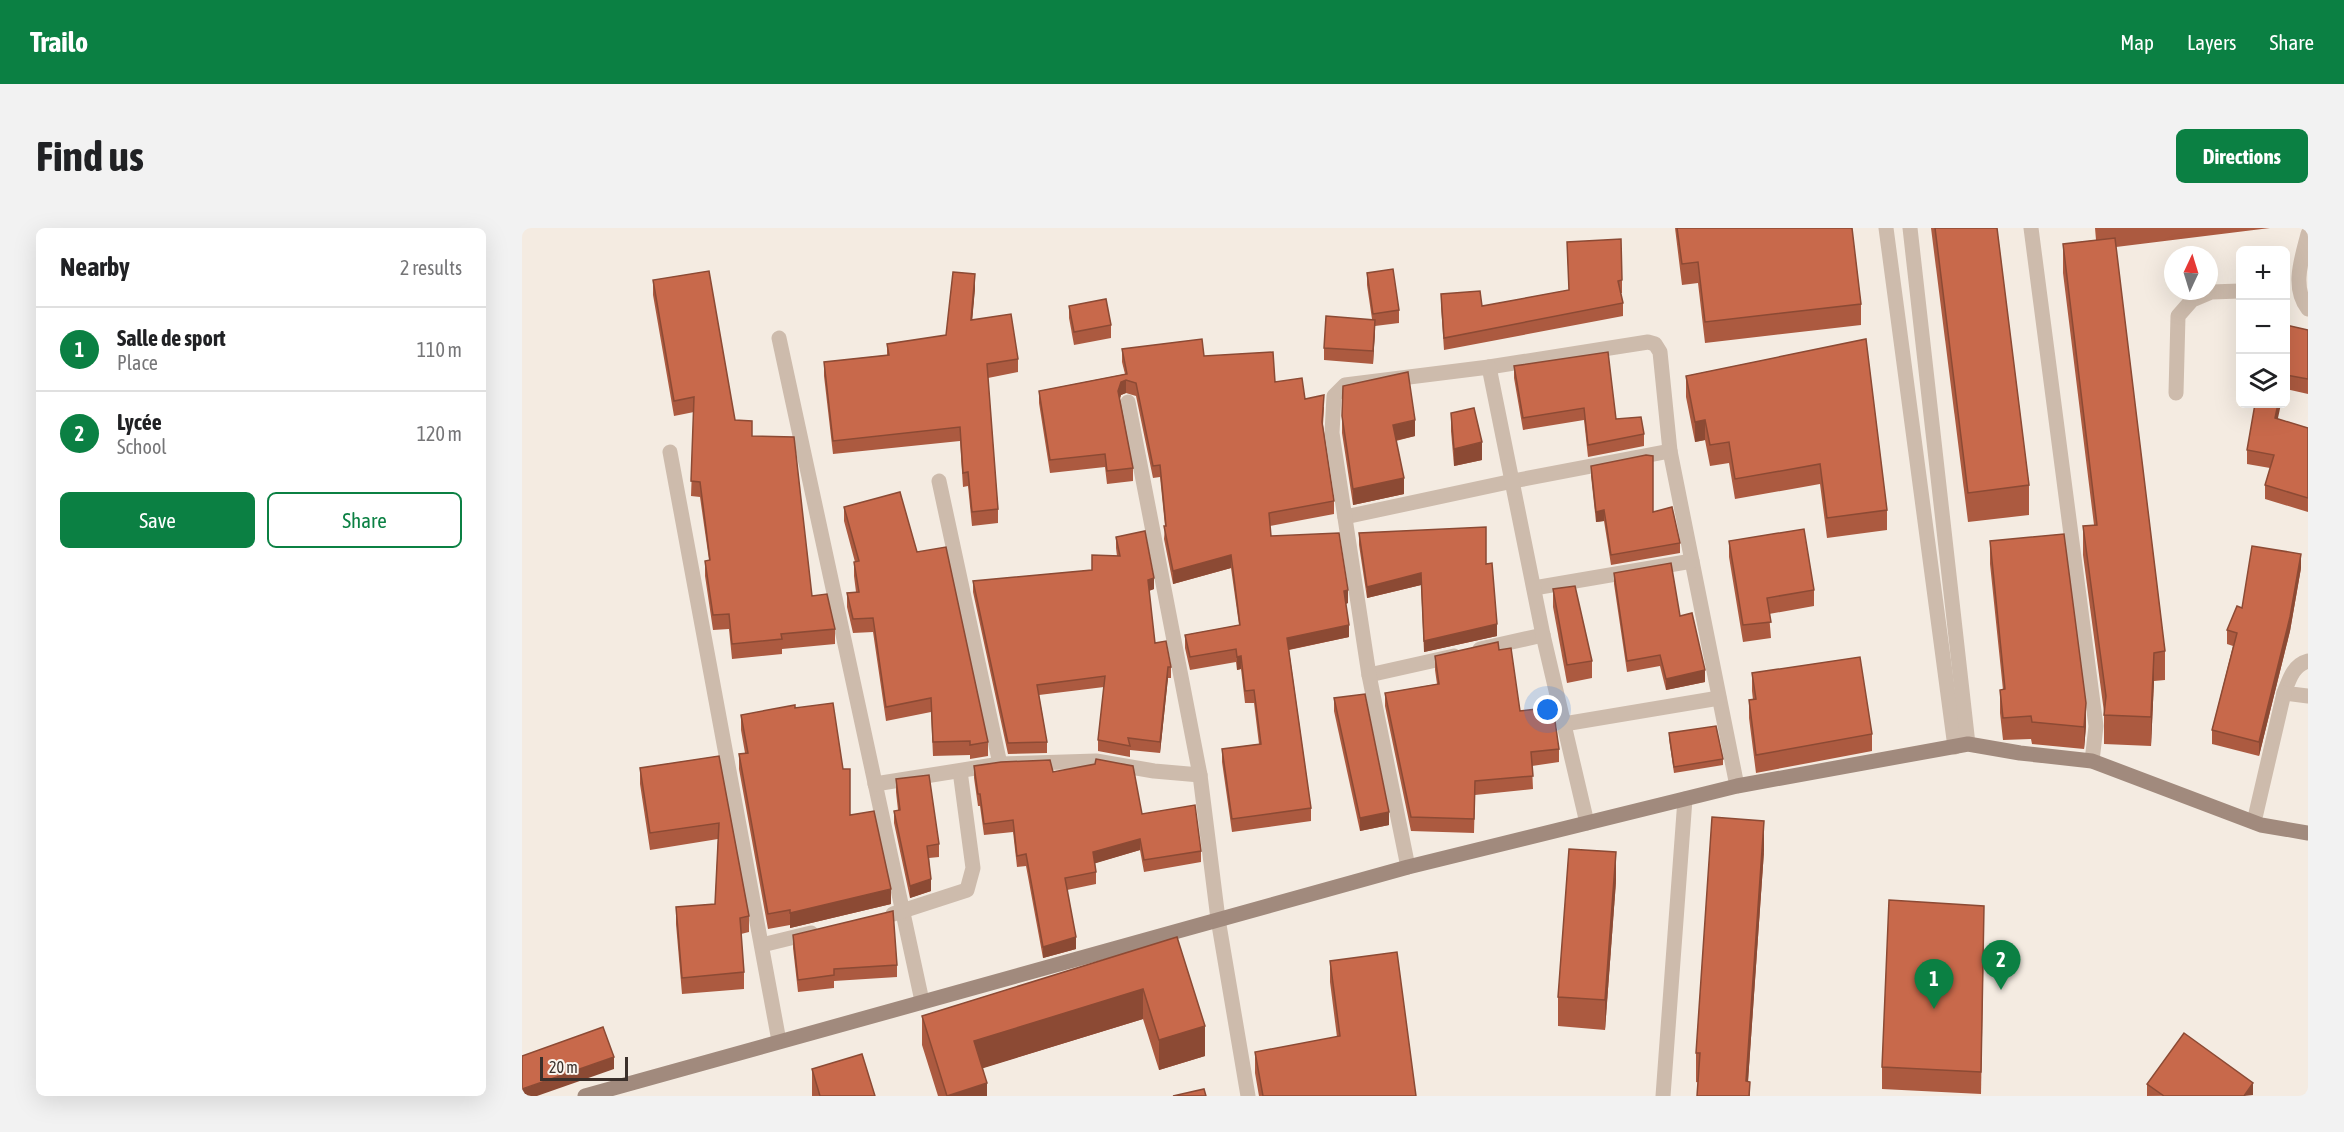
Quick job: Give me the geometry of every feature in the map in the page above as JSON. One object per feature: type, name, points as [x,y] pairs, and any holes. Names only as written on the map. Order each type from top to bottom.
[{"type":"main road","points":[[585,1096],[1408,867],[1737,786],[1962,746],[2092,761],[2254,822],[2308,833]]},
{"type":"street","points":[[1886,228],[1962,746]]},
{"type":"street","points":[[1910,228],[1962,746]]},
{"type":"street","points":[[2031,228],[2096,726],[2092,761]]},
{"type":"street","points":[[2308,234],[2293,289],[2308,309]]},
{"type":"street","points":[[2176,393],[2178,316],[2192,300],[2211,292],[2236,291]]},
{"type":"street","points":[[779,338],[922,1001]]},
{"type":"street","points":[[1408,867],[1369,675],[1332,433],[1334,396],[1345,385],[1489,367],[1648,342],[1655,344],[1660,352],[1670,451],[1737,786]]},
{"type":"street","points":[[1489,367],[1543,635],[1587,823]]},
{"type":"street","points":[[1128,402],[1200,776],[1218,919],[1248,1096]]},
{"type":"street","points":[[1345,517],[1513,481],[1670,451]]},
{"type":"street","points":[[670,452],[779,1041]]},
{"type":"street","points":[[939,481],[1000,765]]},
{"type":"street","points":[[1534,588],[1692,561]]},
{"type":"street","points":[[1369,675],[1543,635]]},
{"type":"street","points":[[2254,822],[2284,693],[2294,671],[2303,662],[2308,661]]},
{"type":"street","points":[[2284,693],[2308,696]]},
{"type":"street","points":[[1564,724],[1719,698]]},
{"type":"street","points":[[875,784],[1000,765],[1096,761],[1200,776]]},
{"type":"street","points":[[881,916],[967,890],[973,868],[960,771]]},
{"type":"street","points":[[1663,1096],[1685,799]]},
{"type":"street","points":[[762,945],[827,929]]},
{"type":"building","points":[[1677,228],[1852,228],[1861,304],[1705,322],[1698,262],[1682,264]]},
{"type":"building","points":[[1935,228],[1997,228],[2029,485],[1968,493]]},
{"type":"building","points":[[2115,238],[2165,651],[2154,653],[2151,717],[2104,715],[2106,696],[2083,526],[2097,525],[2063,244]]},
{"type":"building","points":[[1621,239],[1622,280],[1618,281],[1623,303],[1444,338],[1441,294],[1480,291],[1482,306],[1569,290],[1567,242]]},
{"type":"building","points":[[1393,269],[1399,310],[1373,314],[1367,273]]},
{"type":"building","points":[[709,271],[735,420],[752,421],[752,436],[794,437],[812,596],[827,594],[835,629],[781,634],[782,639],[732,644],[729,614],[713,615],[705,561],[710,560],[700,482],[691,481],[694,397],[674,401],[653,280]]},
{"type":"building","points":[[953,272],[975,274],[971,320],[1011,314],[1018,359],[987,364],[998,509],[972,512],[968,472],[963,473],[960,427],[833,441],[824,362],[889,355],[887,344],[946,335]]},
{"type":"building","points":[[1106,299],[1111,325],[1074,332],[1069,306]]},
{"type":"building","points":[[1326,316],[1375,320],[1373,351],[1324,348]]},
{"type":"building","points":[[2290,326],[2308,330],[2308,379],[2290,376]]},
{"type":"building","points":[[1202,339],[1204,356],[1273,352],[1275,382],[1302,378],[1305,399],[1324,395],[1322,422],[1334,501],[1269,513],[1271,536],[1339,533],[1348,590],[1344,591],[1349,625],[1287,638],[1311,808],[1232,819],[1222,749],[1261,744],[1254,690],[1245,691],[1241,656],[1237,657],[1236,649],[1190,657],[1185,635],[1240,625],[1231,555],[1173,571],[1164,526],[1166,526],[1160,465],[1153,466],[1136,383],[1126,380],[1121,382],[1118,391],[1133,468],[1107,471],[1105,454],[1050,460],[1039,391],[1127,374],[1122,349]]},
{"type":"building","points":[[1866,339],[1887,510],[1827,518],[1820,464],[1735,479],[1729,442],[1710,445],[1705,420],[1695,422],[1686,376]]},
{"type":"building","points":[[1608,352],[1616,419],[1641,417],[1644,434],[1588,445],[1584,408],[1523,418],[1514,366]]},
{"type":"building","points":[[1408,372],[1415,420],[1393,425],[1404,478],[1353,489],[1342,416],[1343,386]]},
{"type":"building","points":[[1474,408],[1482,442],[1454,449],[1451,413]]},
{"type":"building","points":[[2254,408],[2277,408],[2275,418],[2308,428],[2308,498],[2265,485],[2274,455],[2247,450]]},
{"type":"building","points":[[1646,455],[1653,456],[1653,512],[1672,507],[1680,543],[1611,555],[1604,510],[1596,512],[1591,466]]},
{"type":"building","points":[[900,492],[917,552],[946,547],[988,742],[970,745],[970,741],[933,742],[931,698],[886,707],[873,618],[853,619],[847,593],[859,592],[854,562],[859,561],[844,507]]},
{"type":"building","points":[[1486,527],[1486,564],[1492,563],[1497,624],[1424,641],[1421,573],[1367,587],[1359,533]]},
{"type":"building","points":[[1804,529],[1814,590],[1767,598],[1771,622],[1743,625],[1729,541]]},
{"type":"building","points":[[1145,531],[1154,578],[1148,580],[1155,643],[1166,641],[1171,667],[1168,667],[1160,742],[1128,738],[1130,746],[1098,740],[1105,676],[1037,685],[1047,742],[1008,743],[973,581],[1092,570],[1092,555],[1120,556],[1116,537]]},
{"type":"building","points":[[2064,534],[2086,703],[2084,727],[2032,722],[2031,716],[2003,718],[2000,690],[2005,689],[1990,541]]},
{"type":"building","points":[[2252,546],[2301,554],[2290,617],[2259,742],[2212,730],[2237,633],[2227,630],[2237,606],[2242,608]]},
{"type":"building","points":[[1671,563],[1680,616],[1692,613],[1705,670],[1666,679],[1660,655],[1627,661],[1614,573]]},
{"type":"building","points":[[1575,586],[1592,661],[1567,665],[1553,589]]},
{"type":"building","points":[[1498,642],[1499,650],[1511,648],[1520,711],[1553,707],[1559,749],[1531,752],[1533,776],[1475,781],[1474,819],[1411,817],[1385,693],[1439,684],[1435,656]]},
{"type":"building","points":[[1860,657],[1872,734],[1756,755],[1749,700],[1756,699],[1752,673]]},
{"type":"building","points":[[1365,694],[1389,812],[1360,818],[1334,698]]},
{"type":"building","points":[[833,703],[843,769],[850,769],[850,815],[874,811],[891,889],[790,913],[790,910],[768,914],[739,754],[748,753],[741,715],[795,705],[795,708]]},
{"type":"building","points":[[1716,726],[1723,759],[1674,767],[1669,733]]},
{"type":"building","points":[[719,756],[749,916],[740,918],[744,972],[682,978],[676,907],[715,904],[719,823],[650,833],[640,768]]},
{"type":"building","points":[[1096,759],[1133,766],[1142,814],[1195,805],[1201,851],[1144,860],[1140,839],[1093,852],[1096,872],[1065,878],[1076,937],[1043,947],[1026,854],[1017,856],[1013,820],[984,824],[974,766],[1001,762],[1050,760],[1053,772],[1095,764]]},
{"type":"building","points":[[929,775],[939,844],[927,846],[931,879],[910,886],[894,811],[900,810],[896,779]]},
{"type":"building","points":[[1712,817],[1764,821],[1746,1081],[1750,1082],[1749,1096],[1697,1096],[1700,1053],[1696,1053]]},
{"type":"building","points":[[1569,849],[1616,852],[1605,1000],[1558,997]]},
{"type":"building","points":[[1889,900],[1984,906],[1981,1072],[1882,1067]]},
{"type":"building","points":[[893,911],[897,965],[834,969],[834,975],[798,980],[793,935]]},
{"type":"building","points":[[1177,937],[1205,1026],[1159,1040],[1143,989],[974,1041],[987,1083],[947,1096],[922,1016]]},
{"type":"building","points":[[1397,952],[1416,1096],[1263,1096],[1255,1052],[1340,1036],[1330,961]]},
{"type":"building","points":[[603,1027],[614,1057],[522,1089],[522,1056]]},
{"type":"building","points":[[2184,1033],[2253,1083],[2244,1096],[2164,1096],[2147,1084]]},
{"type":"building","points":[[862,1054],[875,1096],[820,1096],[812,1069]]},
{"type":"building","points":[[1204,1089],[1206,1096],[1173,1096]]},
{"type":"place","name":"Lycée","points":[[2001,990]]},
{"type":"place","name":"Salle de sport","points":[[1934,1009]]}]
